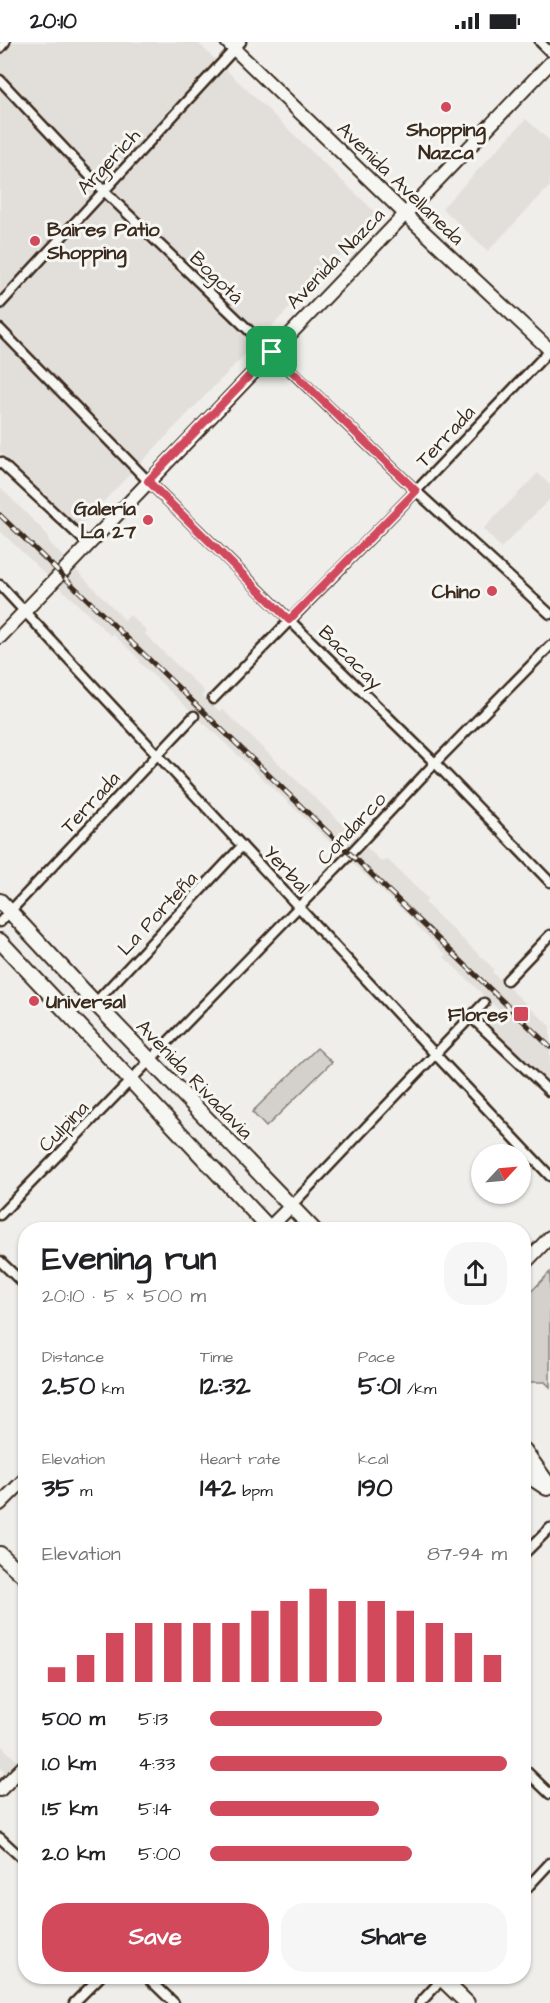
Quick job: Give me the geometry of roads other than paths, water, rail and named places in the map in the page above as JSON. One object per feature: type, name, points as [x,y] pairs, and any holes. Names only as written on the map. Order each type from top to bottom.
[{"type":"main road","name":"Avenida Avellaneda","points":[[234,44],[405,214],[550,350]]},
{"type":"main road","name":"Avenida Nazca","points":[[0,637],[550,63]]},
{"type":"main road","name":"Avenida Rivadavia","points":[[0,901],[306,1222]]},
{"type":"main road","points":[[0,941],[262,1222]]},
{"type":"main road","points":[[276,1222],[291,1206]]},
{"type":"main road","points":[[531,1257],[550,1237]]},
{"type":"main road","points":[[531,1460],[550,1489]]},
{"type":"main road","points":[[531,1477],[550,1489]]},
{"type":"main road","points":[[0,1504],[18,1486]]},
{"type":"main road","points":[[0,1554],[18,1571]]},
{"type":"main road","points":[[0,1790],[18,1772]]},
{"type":"main road","points":[[448,1984],[467,2003]]},
{"type":"street","points":[[0,48],[5,42]]},
{"type":"street","points":[[540,42],[550,52]]},
{"type":"street","name":"Argerich","points":[[0,304],[234,44]]},
{"type":"street","name":"Bogotá","points":[[0,80],[103,190],[416,491],[550,614]]},
{"type":"street","name":"Bacacay","points":[[0,329],[148,481],[435,763],[550,882]]},
{"type":"street","name":"Terrada","points":[[213,699],[550,350]]},
{"type":"street","points":[[0,462],[89,545]]},
{"type":"street","name":"Yerbal","points":[[0,585],[550,1176]]},
{"type":"street","name":"Condarco","points":[[150,1059],[550,646]]},
{"type":"street","name":"Terrada","points":[[0,922],[194,716]]},
{"type":"street","name":"La Porteña","points":[[95,1003],[242,846]]},
{"type":"street","points":[[507,980],[550,935]]},
{"type":"street","points":[[291,1206],[484,1003]]},
{"type":"street","points":[[471,1017],[550,1092]]},
{"type":"street","name":"Culpina","points":[[0,1215],[150,1059]]},
{"type":"street","points":[[0,1261],[18,1278]]},
{"type":"street","points":[[531,1547],[550,1528]]},
{"type":"street","points":[[531,1776],[550,1794]]},
{"type":"street","points":[[0,1838],[18,1855]]},
{"type":"street","points":[[531,1883],[550,1863]]},
{"type":"street","points":[[74,2003],[93,1984]]},
{"type":"street","points":[[154,1984],[174,2003]]},
{"type":"street","points":[[420,2003],[437,1984]]},
{"type":"railway","points":[[0,515],[550,1047]]},
{"type":"place","name":"Shopping Nazca","points":[[446,107]]},
{"type":"place","name":"Baires Patio Shopping","points":[[35,241]]},
{"type":"place","name":"Galería La 27","points":[[148,520]]},
{"type":"place","name":"Chino","points":[[492,591]]},
{"type":"place","name":"Universal","points":[[34,1001]]},
{"type":"place","name":"Flores","points":[[521,1014]]}]
